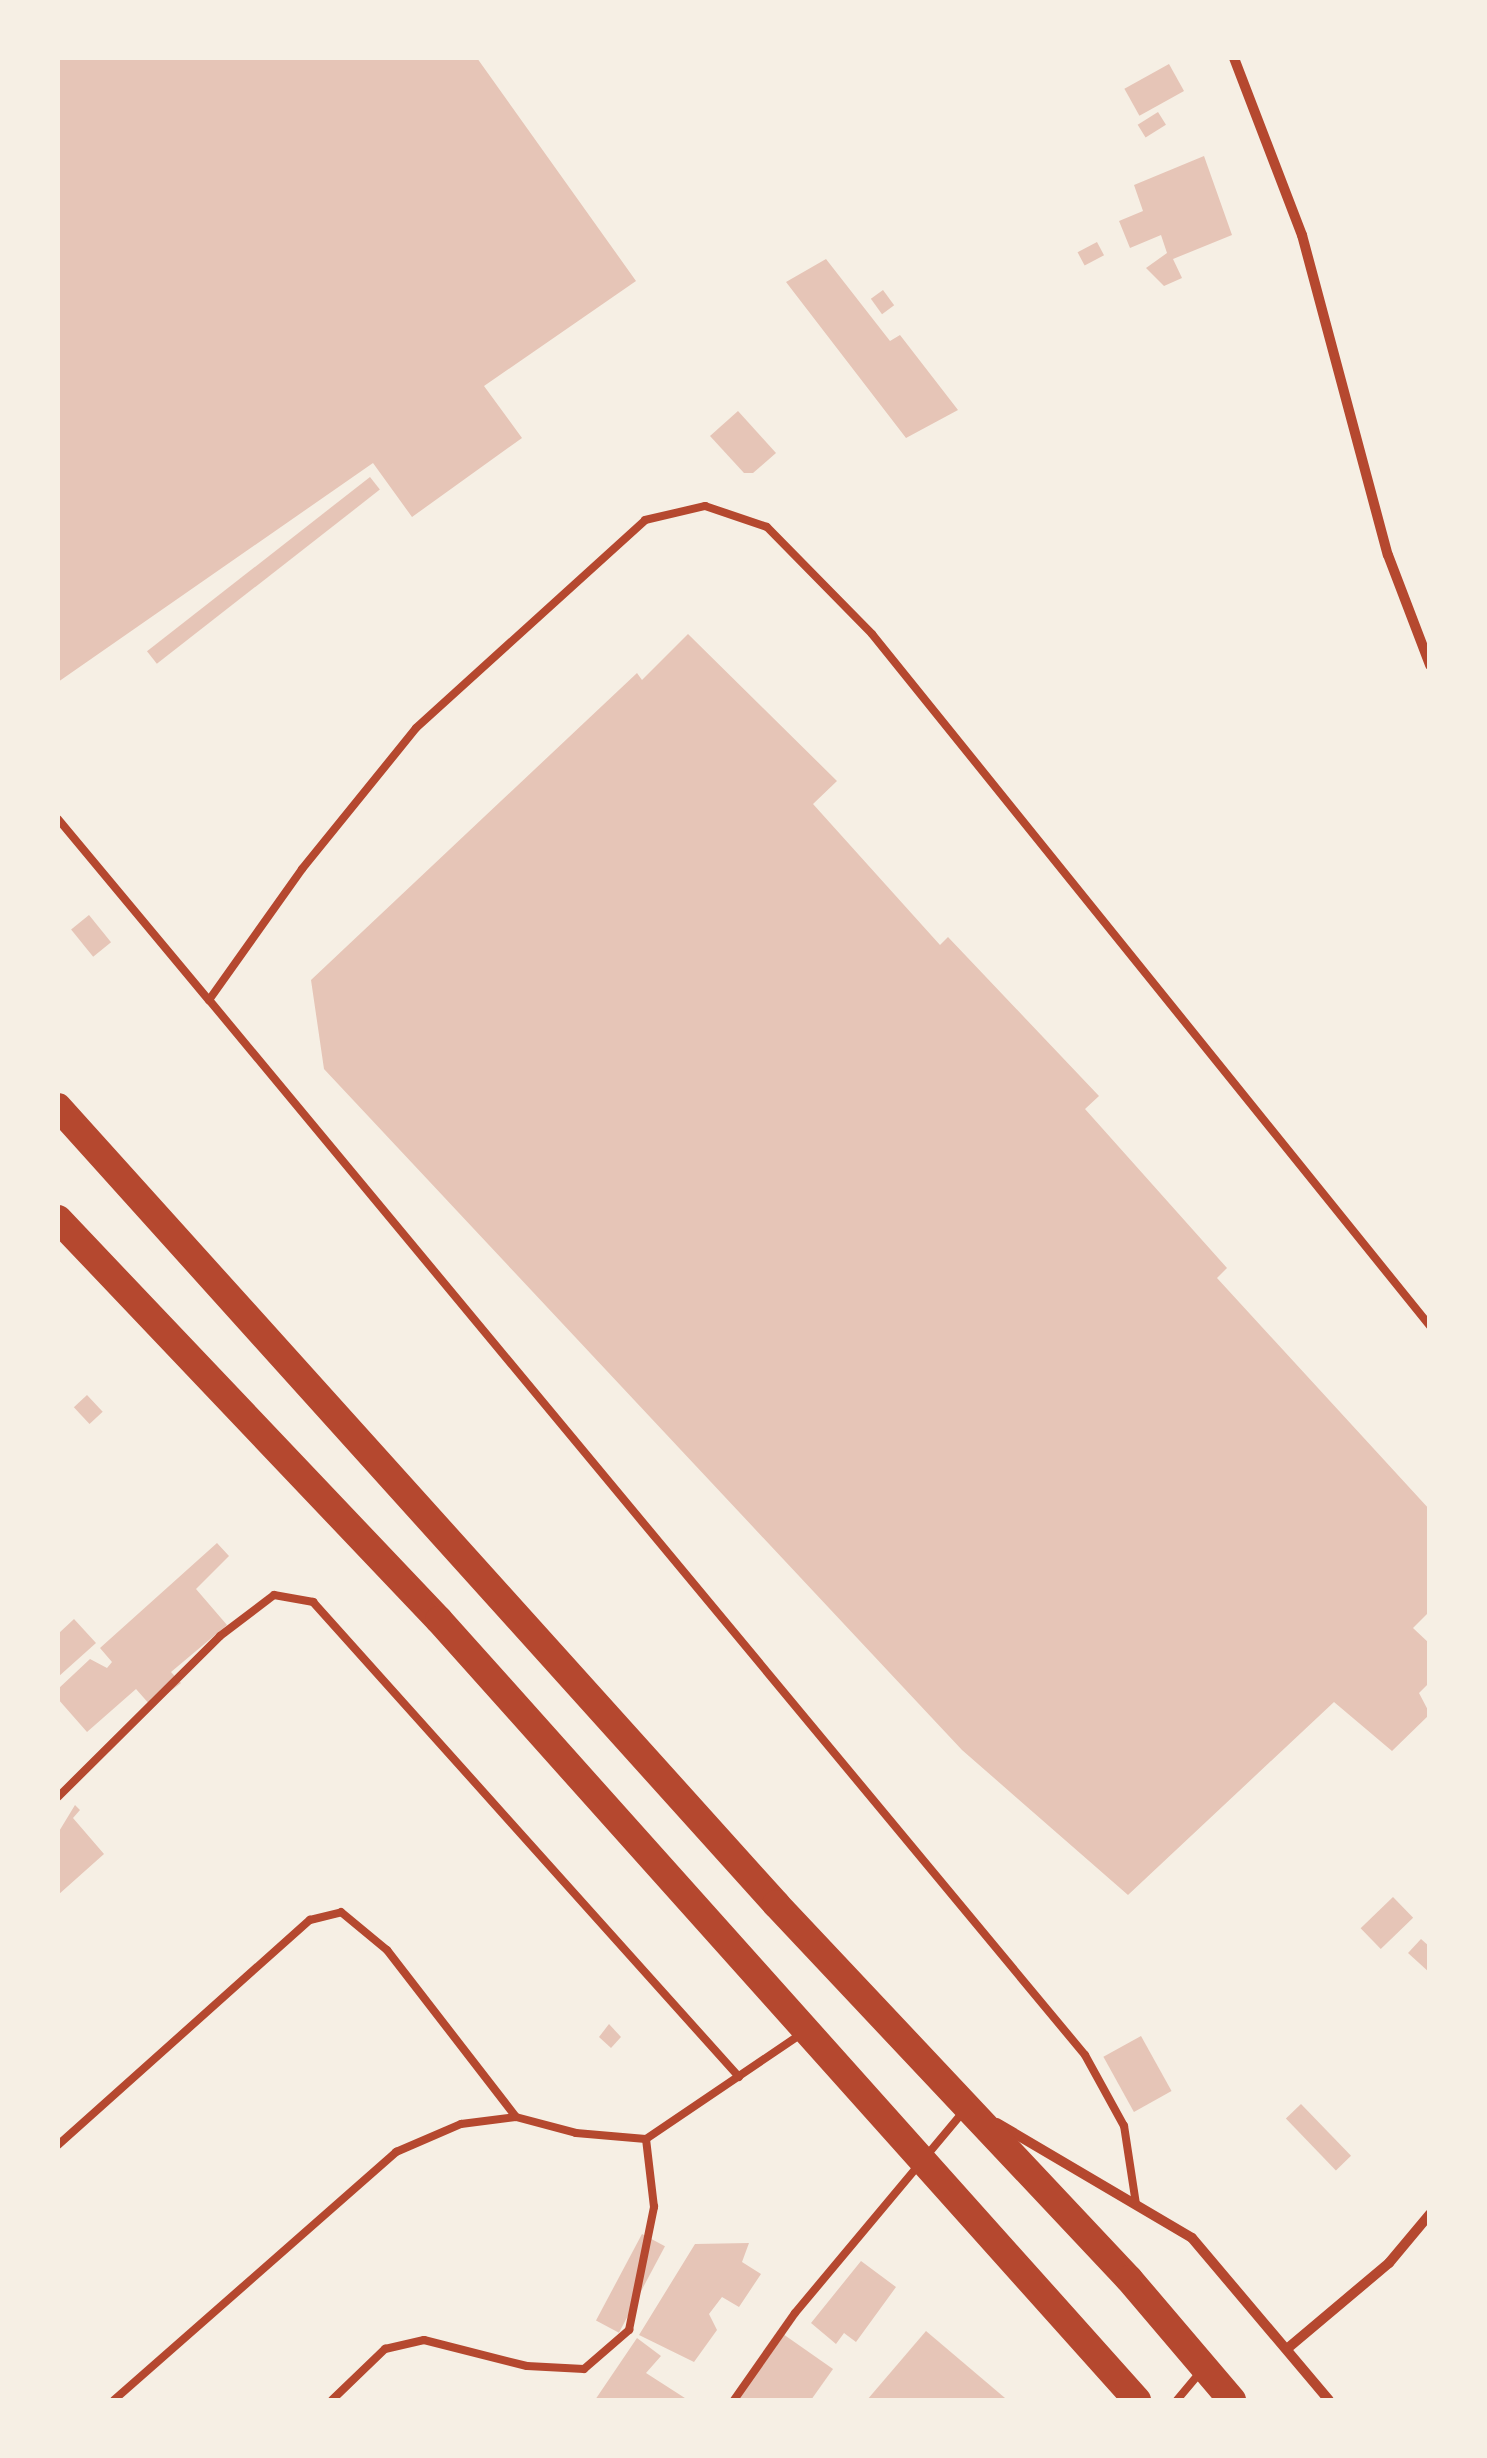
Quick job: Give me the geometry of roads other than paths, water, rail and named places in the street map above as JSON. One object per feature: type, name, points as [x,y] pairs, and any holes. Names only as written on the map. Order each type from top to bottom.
[{"type":"highway","points":[[58,1107],[776,1904],[968,2106],[1232,2400]]},
{"type":"highway","points":[[58,1219],[438,1620],[809,2029],[1137,2400]]},
{"type":"street","points":[[1234,58],[1302,235],[1388,555],[1430,665]]},
{"type":"street","points":[[968,2106],[1192,2238],[1329,2400]]},
{"type":"street","points":[[1288,2348],[1389,2263],[1430,2214]]},
{"type":"lane","points":[[209,1000],[302,869],[416,728],[645,520],[705,506],[768,527],[872,634],[1430,1326]]},
{"type":"lane","points":[[58,819],[1085,2055],[1124,2126],[1136,2204]]},
{"type":"lane","points":[[58,1797],[220,1636],[274,1595],[313,1602],[738,2077]]},
{"type":"lane","points":[[58,2145],[310,1920],[341,1912],[387,1950],[516,2117]]},
{"type":"lane","points":[[114,2400],[396,2152],[461,2124],[516,2117],[576,2133],[646,2140],[809,2029]]},
{"type":"lane","points":[[734,2400],[795,2313],[968,2106]]},
{"type":"lane","points":[[332,2400],[386,2348],[424,2340],[527,2366],[584,2369],[629,2330],[654,2207],[646,2140]]},
{"type":"lane","points":[[1177,2400],[1204,2368]]}]
